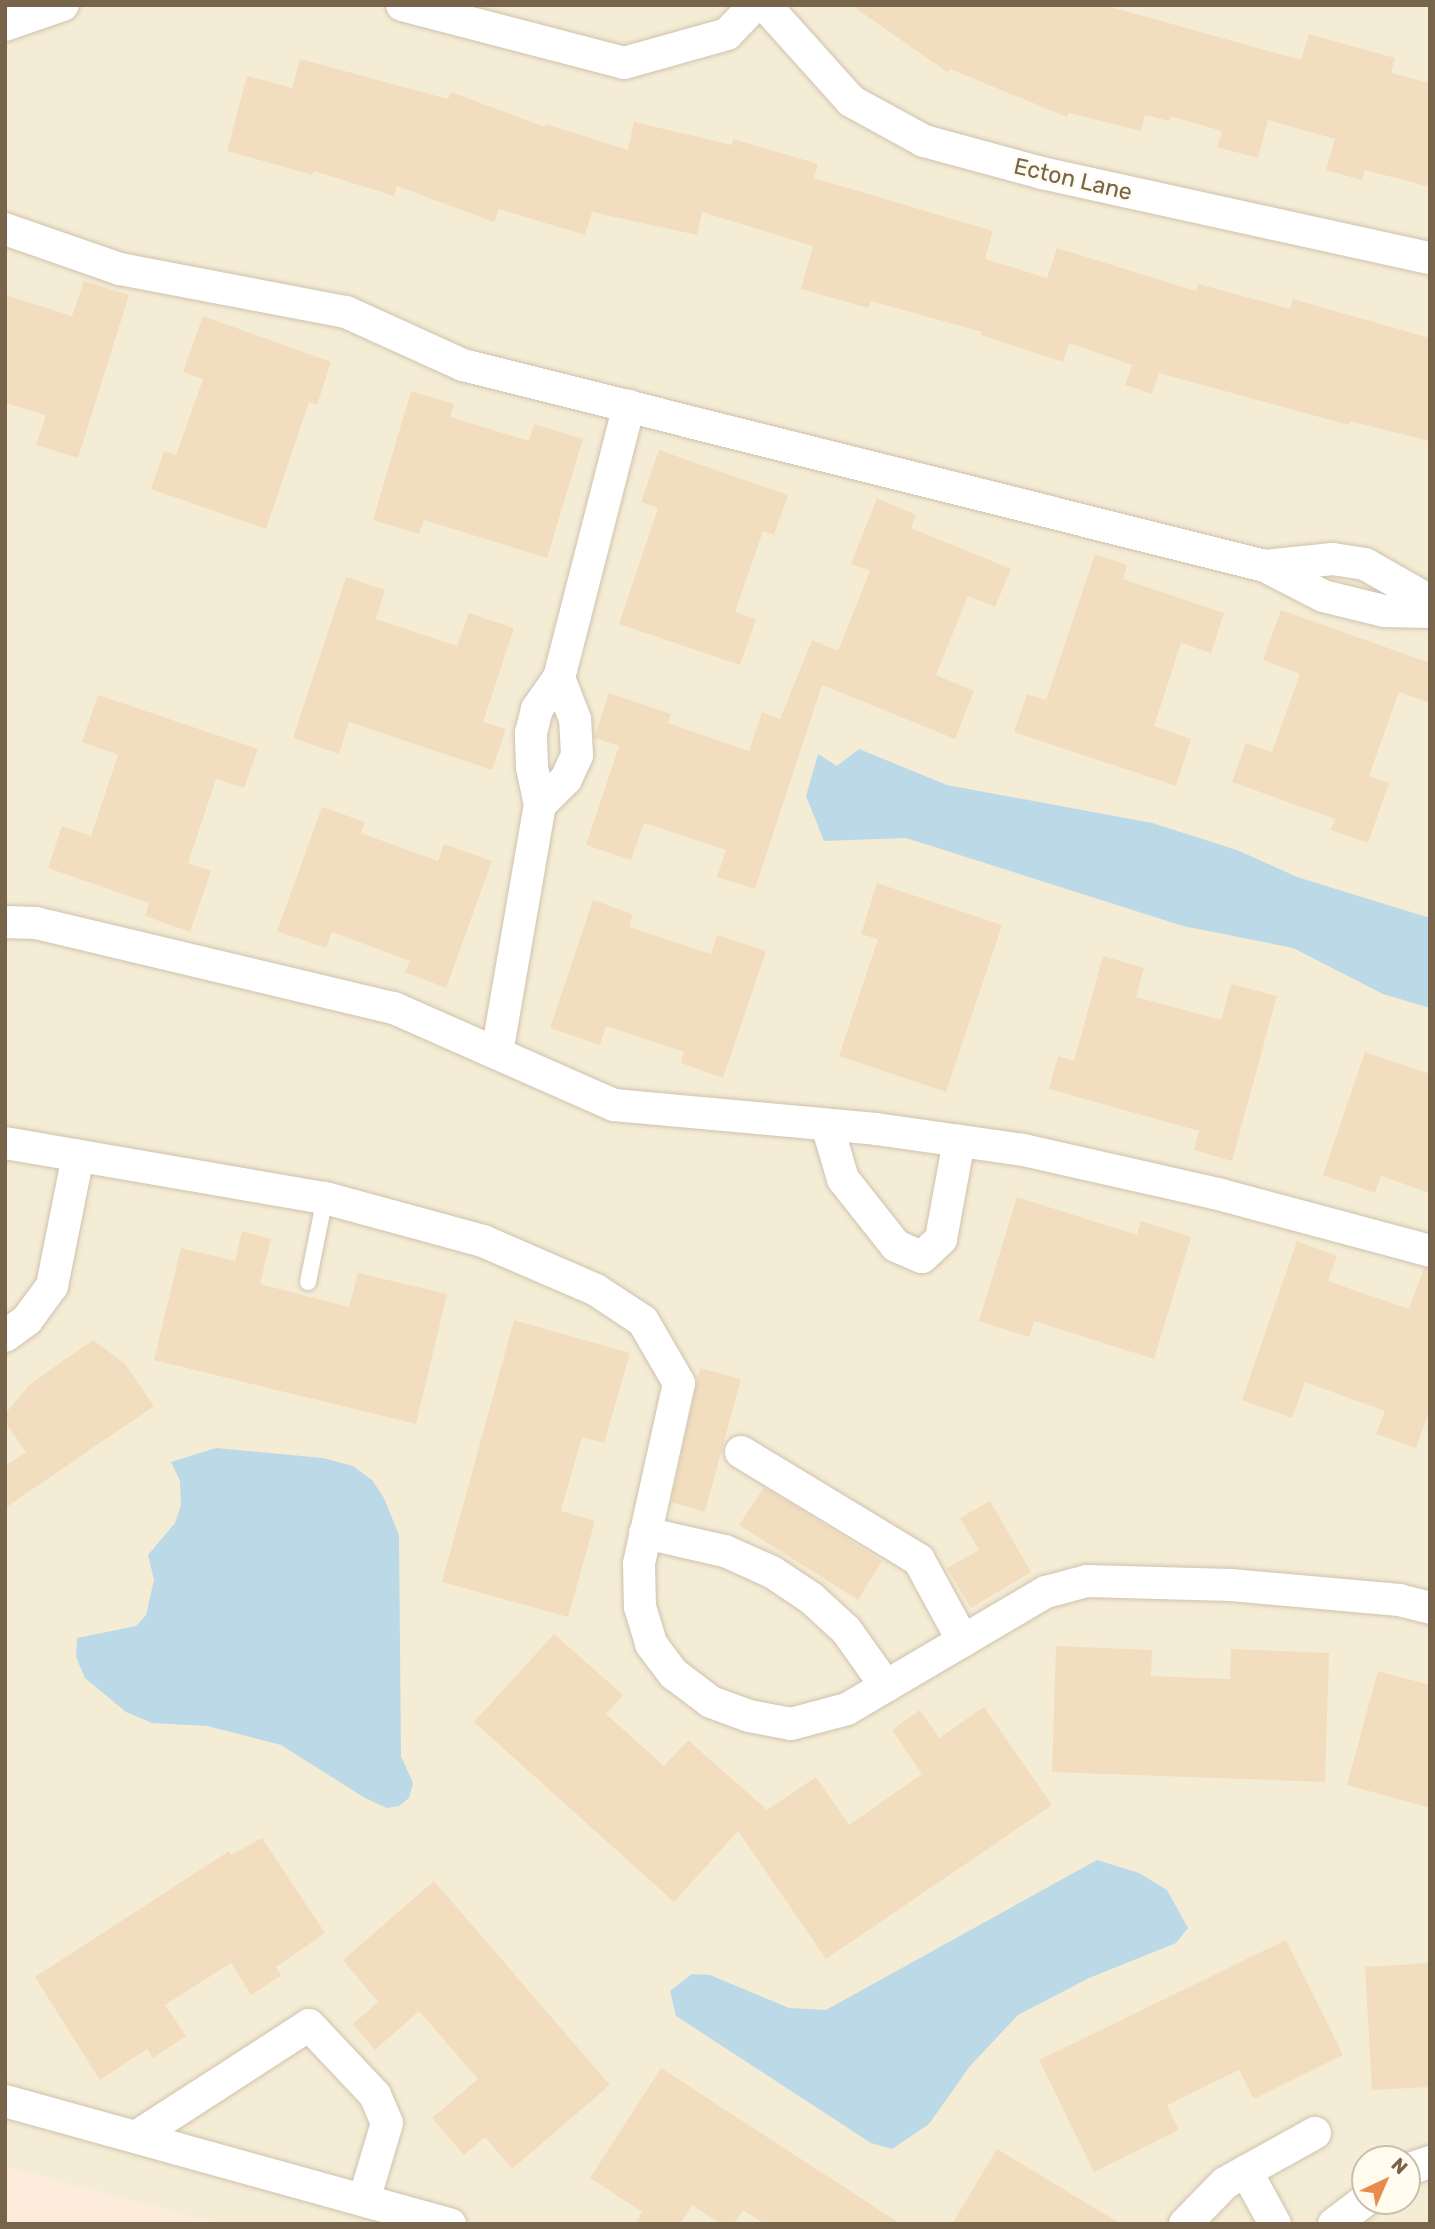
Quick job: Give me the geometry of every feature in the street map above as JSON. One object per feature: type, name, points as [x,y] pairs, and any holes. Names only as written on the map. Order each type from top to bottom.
[{"type":"street","points":[[5,24],[63,5]]},
{"type":"street","points":[[402,5],[624,63],[727,34],[755,5]]},
{"type":"street","name":"Ecton Lane","points":[[765,5],[850,101],[924,141],[1042,173],[1430,258]]},
{"type":"street","points":[[5,229],[120,269],[346,312],[463,365],[1265,566],[1323,596],[1384,611],[1430,612]]},
{"type":"street","points":[[497,1053],[540,805],[532,767],[531,733],[537,709],[559,678],[629,406]]},
{"type":"street","points":[[1265,566],[1333,559],[1365,564],[1430,601]]},
{"type":"street","points":[[540,805],[566,779],[577,755],[575,719],[559,678]]},
{"type":"street","points":[[5,922],[36,923],[394,1008],[614,1105],[827,1125],[1023,1150],[1218,1194],[1430,1251]]},
{"type":"street","points":[[827,1125],[843,1179],[896,1246],[922,1257],[941,1239],[959,1141]]},
{"type":"street","points":[[5,1143],[325,1198],[483,1241],[596,1290],[643,1321],[678,1382],[639,1564],[640,1607],[651,1644],[674,1674],[711,1702],[749,1716],[791,1724],[848,1709],[1046,1592],[1087,1581],[1231,1585],[1399,1600],[1430,1608]]},
{"type":"street","points":[[5,1336],[27,1320],[52,1286],[78,1156]]},
{"type":"street","points":[[741,1452],[919,1560],[963,1641]]},
{"type":"street","points":[[645,1533],[725,1551],[772,1573],[811,1598],[846,1630],[886,1686]]},
{"type":"street","points":[[136,2137],[309,2025],[374,2095],[387,2123],[364,2200]]},
{"type":"street","points":[[5,2101],[450,2224]]},
{"type":"street","points":[[1185,2224],[1225,2182],[1315,2133]]},
{"type":"street","points":[[1246,2171],[1275,2224]]},
{"type":"street","points":[[1334,2224],[1351,2211]]},
{"type":"lane","points":[[308,1282],[325,1198]]},
{"type":"shaded area","points":[[5,5],[1430,5],[1430,2224],[218,2224],[5,2167]]},
{"type":"shaded area","points":[[5,2167],[218,2224],[5,2224]]},
{"type":"water","points":[[859,749],[947,785],[1152,823],[1237,850],[1297,877],[1430,918],[1430,1008],[1383,994],[1293,948],[1183,926],[906,838],[824,841],[806,796],[818,754],[837,766]]},
{"type":"water","points":[[216,1448],[323,1458],[353,1466],[372,1480],[384,1498],[399,1535],[401,1756],[413,1783],[409,1798],[399,1806],[387,1808],[365,1798],[281,1745],[207,1726],[152,1723],[126,1712],[85,1678],[76,1657],[77,1638],[136,1626],[146,1615],[154,1580],[148,1555],[175,1523],[181,1505],[180,1481],[171,1462]]},
{"type":"water","points":[[1097,1860],[1139,1873],[1167,1890],[1188,1928],[1176,1943],[1089,1978],[1018,2015],[970,2066],[929,2124],[892,2149],[871,2143],[676,2016],[670,1991],[692,1974],[710,1975],[789,2008],[826,2010]]},
{"type":"building","points":[[851,5],[1104,5],[1301,60],[1309,34],[1395,58],[1391,73],[1430,83],[1430,187],[1365,170],[1362,180],[1326,170],[1335,139],[1268,120],[1258,158],[1217,147],[1222,131],[1170,116],[1169,121],[1145,115],[1141,131],[1069,113],[1067,117],[950,69],[947,72]]},
{"type":"building","points":[[300,59],[448,99],[451,92],[545,127],[546,124],[628,150],[634,122],[732,145],[733,139],[818,164],[814,178],[993,231],[985,259],[1047,278],[1057,248],[1196,291],[1198,284],[1290,309],[1293,299],[1430,338],[1430,441],[1350,421],[1349,425],[1159,373],[1152,394],[1125,385],[1132,365],[1069,343],[1063,362],[981,335],[982,332],[871,301],[868,308],[801,289],[813,246],[702,212],[697,235],[592,212],[585,235],[499,209],[494,222],[397,186],[394,196],[314,171],[313,175],[227,151],[247,76],[292,88]]},
{"type":"building","points":[[84,281],[129,295],[78,458],[36,445],[46,415],[5,403],[5,295],[72,316]]},
{"type":"building","points":[[203,316],[331,362],[317,405],[309,402],[266,529],[151,489],[164,451],[176,455],[203,379],[183,372]]},
{"type":"building","points":[[411,391],[454,404],[450,417],[529,441],[534,424],[583,439],[547,558],[424,520],[419,534],[373,520]]},
{"type":"building","points":[[659,450],[788,495],[774,535],[763,531],[735,612],[756,619],[740,665],[619,624],[658,508],[641,502]]},
{"type":"building","points":[[877,498],[916,515],[911,528],[1011,569],[995,607],[968,596],[936,675],[974,691],[955,739],[822,685],[755,889],[717,877],[726,850],[644,823],[631,860],[586,845],[619,746],[594,738],[609,693],[671,714],[668,723],[749,751],[762,712],[780,719],[812,640],[838,651],[870,571],[851,564]]},
{"type":"building","points":[[1095,554],[1127,565],[1123,579],[1224,613],[1211,653],[1181,643],[1154,726],[1191,739],[1176,786],[1014,732],[1027,694],[1046,700]]},
{"type":"building","points":[[346,577],[385,590],[376,619],[457,646],[469,613],[514,628],[483,722],[506,729],[492,770],[349,722],[339,754],[293,738]]},
{"type":"building","points":[[1281,610],[1430,663],[1430,703],[1399,692],[1369,776],[1389,783],[1368,843],[1331,830],[1335,819],[1232,782],[1246,743],[1272,752],[1300,674],[1263,660]]},
{"type":"building","points":[[98,695],[258,749],[244,788],[216,779],[188,863],[211,871],[190,932],[145,916],[149,903],[48,868],[62,826],[91,836],[118,755],[82,742]]},
{"type":"building","points":[[322,807],[365,822],[361,833],[438,861],[444,844],[492,861],[446,988],[405,972],[410,961],[332,932],[326,948],[277,931]]},
{"type":"building","points":[[877,883],[1002,925],[946,1092],[839,1056],[878,939],[861,934]]},
{"type":"building","points":[[593,900],[633,914],[629,927],[711,954],[717,935],[766,951],[723,1078],[681,1063],[684,1052],[606,1026],[600,1045],[550,1028]]},
{"type":"building","points":[[1103,956],[1144,968],[1136,997],[1221,1020],[1231,984],[1277,996],[1232,1161],[1194,1150],[1199,1131],[1049,1089],[1058,1056],[1074,1061]]},
{"type":"building","points":[[1365,1052],[1430,1074],[1430,1193],[1381,1176],[1375,1193],[1323,1175]]},
{"type":"building","points":[[1017,1197],[1137,1235],[1141,1221],[1191,1237],[1154,1359],[1034,1321],[1029,1337],[979,1321]]},
{"type":"building","points":[[242,1231],[271,1239],[260,1284],[349,1307],[358,1273],[447,1294],[416,1424],[154,1360],[181,1248],[235,1261]]},
{"type":"building","points":[[1297,1241],[1337,1256],[1328,1281],[1409,1309],[1424,1268],[1430,1269],[1430,1409],[1416,1448],[1376,1434],[1385,1411],[1305,1382],[1292,1418],[1242,1400]]},
{"type":"building","points":[[514,1320],[630,1353],[604,1443],[582,1437],[561,1511],[595,1521],[568,1617],[442,1582]]},
{"type":"building","points":[[93,1340],[125,1364],[154,1406],[5,1508],[5,1466],[26,1452],[5,1422],[5,1414],[30,1384]]},
{"type":"building","points":[[700,1368],[741,1379],[705,1512],[671,1502]]},
{"type":"building","points":[[764,1487],[882,1561],[858,1600],[739,1525]]},
{"type":"building","points":[[990,1501],[1031,1572],[971,1608],[947,1568],[979,1550],[960,1518]]},
{"type":"building","points":[[554,1634],[623,1695],[606,1714],[664,1766],[688,1740],[767,1810],[816,1777],[849,1825],[922,1774],[892,1730],[920,1710],[939,1738],[984,1707],[1052,1805],[826,1959],[738,1831],[674,1902],[474,1722]]},
{"type":"building","points":[[1056,1646],[1152,1650],[1151,1676],[1230,1679],[1231,1649],[1329,1653],[1325,1782],[1052,1772]]},
{"type":"building","points":[[1378,1671],[1430,1685],[1430,1808],[1347,1785]]},
{"type":"building","points":[[262,1838],[325,1933],[276,1967],[281,1976],[251,1995],[231,1963],[165,2005],[186,2036],[153,2058],[147,2049],[100,2080],[35,1977],[229,1851],[231,1855]]},
{"type":"building","points":[[434,1881],[610,2085],[512,2169],[485,2137],[464,2155],[432,2118],[478,2079],[419,2011],[375,2050],[353,2024],[378,2002],[343,1960]]},
{"type":"building","points":[[1286,1940],[1343,2055],[1254,2099],[1239,2070],[1167,2105],[1179,2130],[1094,2172],[1039,2060]]},
{"type":"building","points":[[1430,1963],[1430,2087],[1372,2090],[1365,1967]]},
{"type":"building","points":[[661,2068],[901,2224],[765,2224],[743,2210],[734,2224],[721,2224],[692,2205],[680,2224],[635,2224],[642,2212],[590,2178]]},
{"type":"building","points":[[997,2149],[1121,2224],[952,2224]]}]
